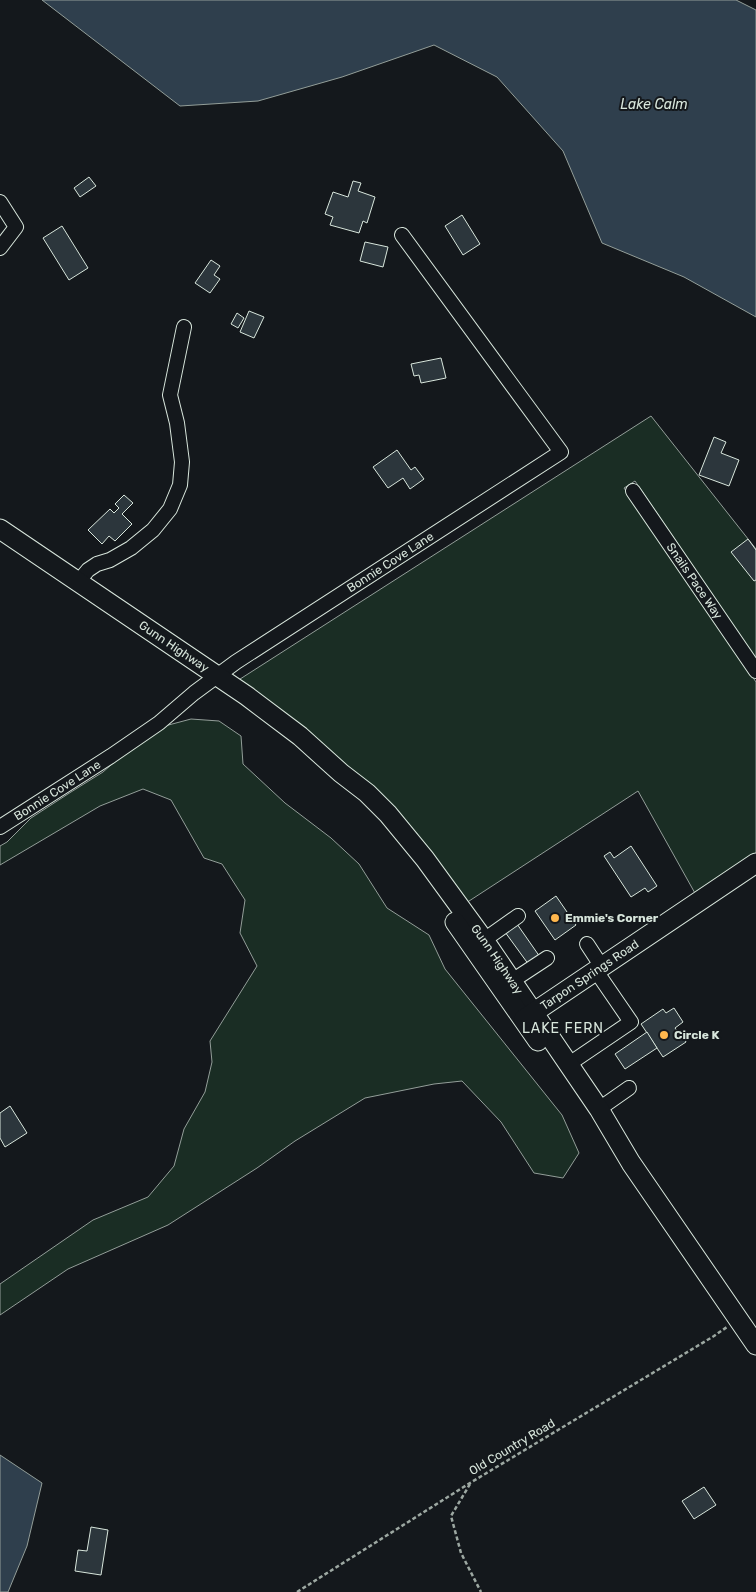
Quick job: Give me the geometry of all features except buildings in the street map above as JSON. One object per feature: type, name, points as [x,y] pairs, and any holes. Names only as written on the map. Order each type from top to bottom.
[{"type":"main road","name":"Gunn Highway","points":[[0,529],[217,675],[300,736],[341,773],[367,793],[406,835],[442,881],[512,981],[529,1016],[591,1114],[631,1163]]},
{"type":"main road","name":"Gunn Highway","points":[[341,773],[390,832],[529,1016],[569,1064],[599,1109],[631,1163],[756,1345]]},
{"type":"main road","name":"Tarpon Springs Road","points":[[529,1016],[756,863]]},
{"type":"street","points":[[0,202],[16,227],[0,248]]},
{"type":"street","name":"Bonnie Cove Lane","points":[[0,827],[159,723],[217,675],[561,452],[402,235]]},
{"type":"street","points":[[78,582],[88,570],[131,548],[153,530],[170,508],[180,485],[182,462],[177,423],[170,395],[184,327]]},
{"type":"street","name":"Snails Pace Way","points":[[634,491],[756,671]]},
{"type":"street","points":[[484,940],[518,916]]},
{"type":"street","points":[[569,1064],[631,1022],[599,969],[587,944]]},
{"type":"street","points":[[512,981],[547,958]]},
{"type":"street","points":[[599,1109],[629,1088]]},
{"type":"path","name":"Old Country Road","points":[[297,1592],[470,1483],[714,1336],[738,1319]]},
{"type":"path","points":[[470,1483],[451,1516],[462,1553],[480,1592]]},
{"type":"green space","points":[[651,416],[756,549],[756,659],[635,481],[624,488],[756,682],[756,854],[696,895],[638,791],[466,903],[447,877],[237,681]]},
{"type":"green space","points":[[191,719],[219,721],[241,736],[243,764],[285,803],[331,838],[359,864],[387,908],[429,935],[445,969],[562,1115],[579,1153],[563,1178],[534,1173],[501,1122],[462,1081],[434,1084],[365,1098],[295,1141],[257,1168],[168,1225],[68,1269],[0,1315],[0,1284],[93,1220],[148,1197],[174,1166],[184,1129],[205,1092],[212,1062],[210,1041],[257,966],[240,933],[245,900],[222,864],[204,858],[171,800],[143,789],[100,806],[0,865],[0,846],[7,842],[31,818],[103,772],[146,731]]},
{"type":"water","name":"Lake Calm","points":[[42,0],[736,0],[756,10],[756,317],[684,277],[602,243],[563,151],[497,77],[434,45],[342,77],[258,101],[180,106]]},
{"type":"water","points":[[0,1455],[42,1483],[27,1546],[8,1592],[0,1592]]},
{"type":"place","name":"Emmie's Corner","points":[[555,918]]},
{"type":"place","name":"Circle K","points":[[664,1035]]},
{"type":"district","name":"LAKE FERN","points":[[563,1028]]}]
